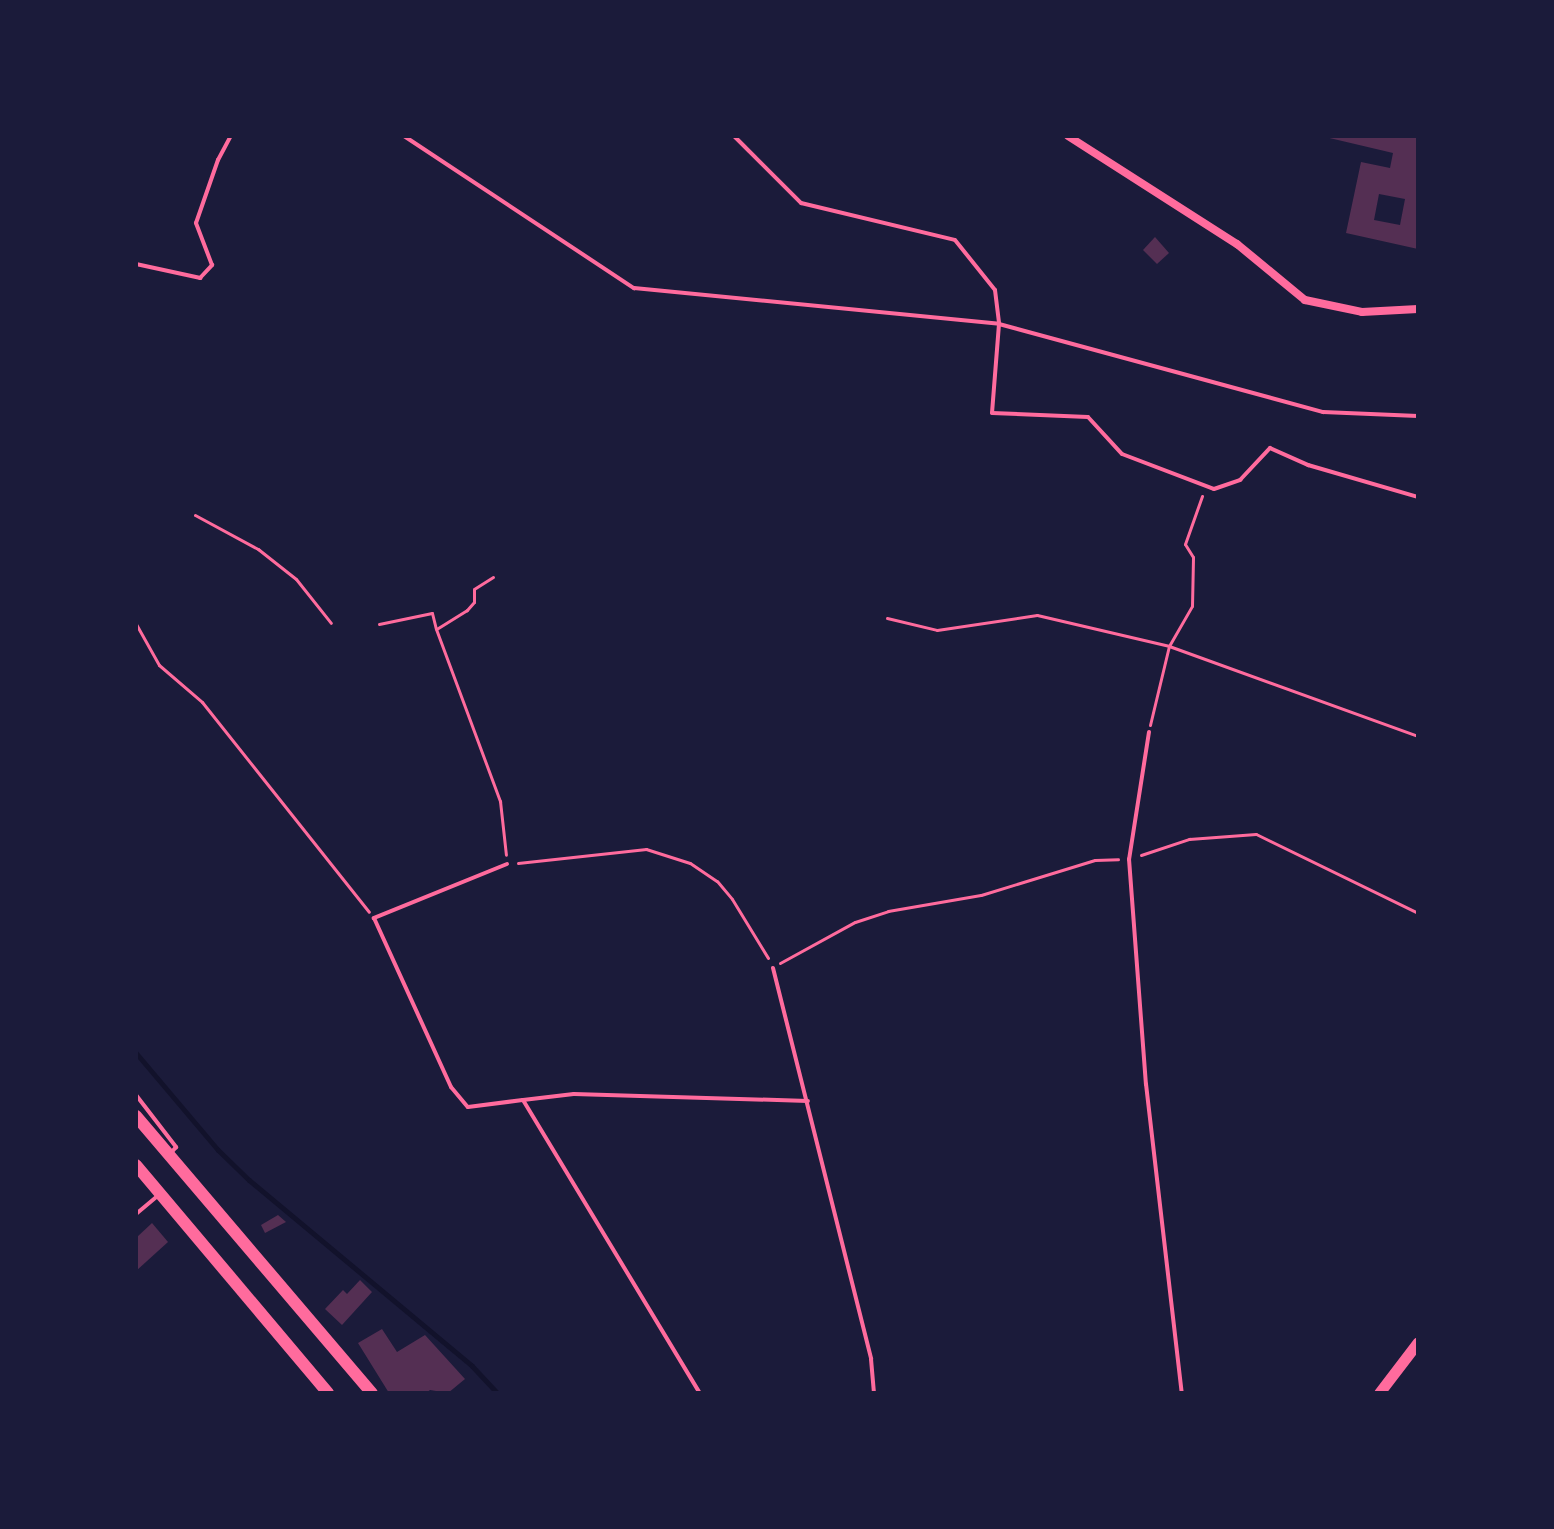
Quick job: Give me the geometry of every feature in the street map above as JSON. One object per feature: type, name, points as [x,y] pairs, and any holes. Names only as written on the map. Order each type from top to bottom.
[{"type":"main road","points":[[136,1116],[372,1393]]},
{"type":"main road","points":[[136,1165],[328,1393]]},
{"type":"main road","points":[[1379,1393],[1418,1342]]},
{"type":"street","points":[[1068,136],[1237,244],[1305,300],[1362,312],[1418,309]]},
{"type":"lane","points":[[136,264],[200,278],[212,265],[196,223],[218,160],[231,136]]},
{"type":"lane","points":[[404,136],[634,288],[999,324],[1323,412],[1418,416]]},
{"type":"lane","points":[[734,136],[801,203],[955,240],[995,290],[999,324],[992,413],[1088,417],[1122,454],[1214,489],[1240,480],[1270,448],[1308,465],[1418,497]]},
{"type":"lane","points":[[1149,732],[1129,859],[1146,1084],[1182,1393]]},
{"type":"lane","points":[[507,864],[374,918],[451,1087],[468,1107],[574,1094],[808,1101]]},
{"type":"lane","points":[[773,968],[871,1359],[874,1393]]},
{"type":"lane","points":[[136,1095],[176,1147],[169,1155]]},
{"type":"lane","points":[[523,1100],[700,1393]]},
{"type":"lane","points":[[136,1214],[161,1194]]},
{"type":"path","points":[[1149,732],[1169,646],[1192,606],[1193,557],[1185,544],[1205,485]]},
{"type":"path","points":[[195,515],[258,549],[296,579],[331,623]]},
{"type":"path","points":[[436,629],[467,610],[474,602],[474,589],[493,577]]},
{"type":"path","points":[[379,624],[432,613],[500,801],[507,864],[646,849],[690,863],[717,881],[732,899],[773,968],[855,922],[888,911],[981,895],[1095,860],[1129,859],[1189,839],[1256,834],[1418,913]]},
{"type":"path","points":[[887,618],[937,630],[1037,615],[1169,646],[1418,736]]},
{"type":"path","points":[[136,624],[159,665],[202,702],[374,918]]},
{"type":"building","points":[[1321,136],[1418,136],[1418,249],[1346,233],[1361,162],[1390,168],[1393,153]],"holes":[[[1379,194],[1405,199],[1400,225],[1374,220]]]},
{"type":"building","points":[[1155,237],[1169,253],[1157,264],[1143,250]]},
{"type":"building","points":[[278,1215],[286,1222],[265,1233],[261,1225]]},
{"type":"building","points":[[152,1223],[168,1242],[136,1271],[136,1238]]},
{"type":"building","points":[[360,1280],[372,1292],[342,1325],[325,1309],[343,1290],[347,1294]]},
{"type":"building","points":[[382,1329],[397,1352],[425,1335],[465,1379],[448,1393],[430,1390],[426,1393],[389,1393],[358,1343]]},
{"type":"waterway","points":[[136,1053],[218,1150],[249,1180],[472,1366],[497,1393]]}]
